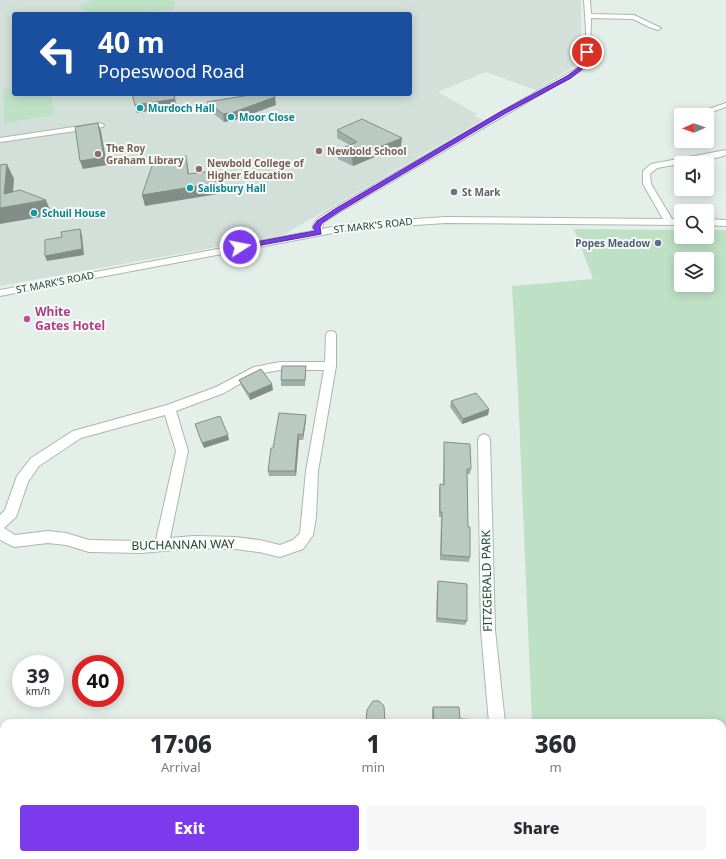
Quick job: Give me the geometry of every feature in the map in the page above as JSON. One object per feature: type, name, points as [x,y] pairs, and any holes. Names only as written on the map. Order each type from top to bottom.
[{"type":"street","points":[[318,232],[317,227],[319,222],[337,210],[582,68],[586,61],[587,52],[587,0]]},
{"type":"street","points":[[588,16],[634,17],[658,28]]},
{"type":"street","points":[[714,109],[726,105]]},
{"type":"street","points":[[0,140],[100,125]]},
{"type":"street","points":[[669,222],[647,184],[646,172],[654,166],[717,156],[726,152]]},
{"type":"street","name":"ST MARK'S ROAD","points":[[0,293],[361,225],[446,220],[674,222]]},
{"type":"street","points":[[714,222],[726,223]]},
{"type":"street","name":"BUCHANNAN WAY","points":[[0,533],[14,541],[48,537],[66,539],[89,546],[142,546],[235,542],[280,551],[298,545],[306,535],[316,447],[330,366],[331,335]]},
{"type":"street","points":[[0,524],[11,513],[22,480],[35,462],[77,434],[169,409],[220,390],[254,372],[280,366],[330,366]]},
{"type":"street","points":[[162,544],[182,451],[169,409]]},
{"type":"street","name":"FITZGERALD PARK","points":[[484,439],[488,630],[497,719]]},
{"type":"shaded area","name":"Newbold College of Higher Education","points":[[0,0],[581,0],[581,62],[536,90],[486,72],[438,92],[477,114],[474,116],[483,120],[283,235],[0,286]]},
{"type":"green space","points":[[94,0],[175,1],[173,10],[144,12],[88,12],[80,5]]},
{"type":"green space","points":[[12,88],[12,96],[51,96],[54,115],[4,123],[3,89]]},
{"type":"green space","points":[[574,229],[674,230],[674,244],[714,244],[714,230],[726,230],[726,719],[532,719],[512,286],[593,279]]},
{"type":"building","points":[[133,96],[174,96],[175,99],[135,105]]},
{"type":"building","points":[[244,96],[275,97],[234,112],[223,114],[207,102]]},
{"type":"building","points":[[362,119],[402,138],[352,158],[338,150],[357,142],[337,130]]},
{"type":"building","points":[[98,123],[104,157],[80,161],[75,127]]},
{"type":"building","points":[[186,156],[188,174],[214,171],[216,183],[142,195],[153,163]]},
{"type":"building","points":[[7,164],[4,194],[20,190],[46,200],[0,208],[0,165]]},
{"type":"building","points":[[80,229],[82,249],[45,256],[45,240],[62,237],[61,232]]},
{"type":"building","points":[[282,366],[306,366],[305,380],[281,380]]},
{"type":"building","points":[[261,369],[272,384],[249,394],[239,380]]},
{"type":"building","points":[[476,393],[489,409],[463,419],[451,401]]},
{"type":"building","points":[[279,413],[306,415],[303,435],[298,434],[295,471],[268,471],[271,448],[273,448]]},
{"type":"building","points":[[220,416],[228,435],[202,443],[195,424]]},
{"type":"building","points":[[444,442],[470,444],[471,469],[467,469],[470,557],[441,555],[442,512],[440,512],[440,484],[444,485]]},
{"type":"building","points":[[438,581],[467,584],[467,621],[437,618]]},
{"type":"building","points":[[373,701],[379,701],[384,706],[385,719],[366,719],[367,710]]},
{"type":"building","points":[[433,707],[459,707],[460,719],[434,719]]},
{"type":"place","name":"Murdoch Hall","points":[[140,108]]},
{"type":"place","name":"Moor Close","points":[[231,117]]},
{"type":"place","name":"Newbold School","points":[[319,151]]},
{"type":"place","name":"The Roy Graham Library","points":[[98,154]]},
{"type":"place","name":"Newbold College of Higher Education","points":[[199,169]]},
{"type":"place","name":"Salisbury Hall","points":[[190,188]]},
{"type":"place","name":"St Mark","points":[[454,192]]},
{"type":"place","name":"Schuil House","points":[[34,213]]},
{"type":"place","name":"Popes Meadow","points":[[658,243]]},
{"type":"place","name":"White Gates Hotel","points":[[27,319]]},
{"type":"route","points":[[240,247],[318,232],[317,227],[319,222],[337,210],[504,112],[544,92],[569,77],[582,68],[586,61],[587,52]]}]
